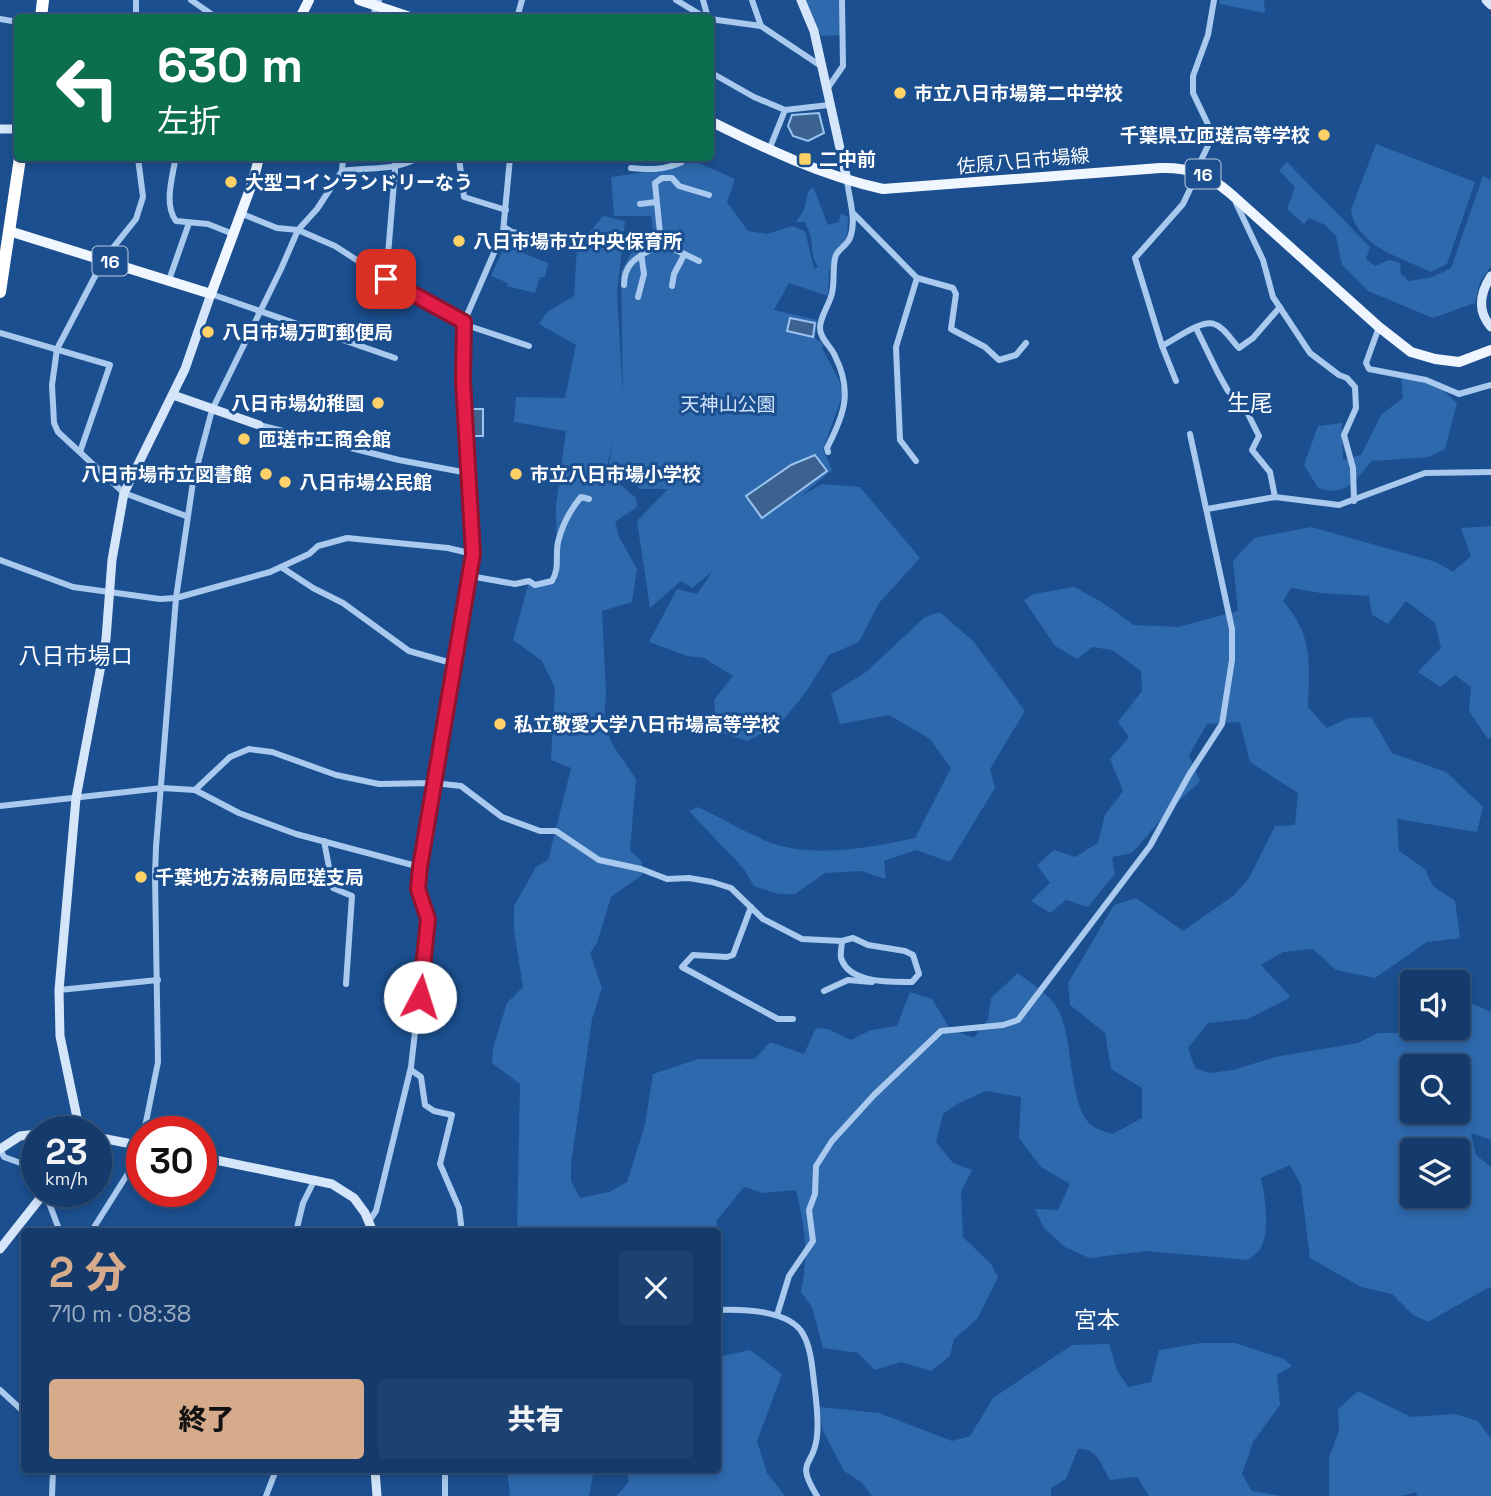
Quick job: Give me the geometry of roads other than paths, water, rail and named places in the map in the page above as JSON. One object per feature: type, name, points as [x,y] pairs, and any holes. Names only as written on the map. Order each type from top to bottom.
[{"type":"highway","points":[[0,292],[4,229],[19,161]]},
{"type":"main road","points":[[359,0],[398,14]]},
{"type":"main road","name":"佐原八日市場線","points":[[714,123],[769,150],[847,180],[883,189],[1160,167],[1197,171],[1231,194],[1379,327],[1411,352],[1434,359],[1459,362],[1491,350]]},
{"type":"main road","points":[[211,294],[258,161]]},
{"type":"main road","name":"16","points":[[4,229],[211,294]]},
{"type":"street","points":[[191,0],[211,14]]},
{"type":"street","points":[[676,0],[701,14]]},
{"type":"street","points":[[752,0],[761,26]]},
{"type":"street","points":[[802,0],[814,31],[853,213],[917,278],[953,288],[956,293],[951,329],[985,347],[999,360],[1016,355],[1026,343]]},
{"type":"street","points":[[827,89],[843,66],[842,0]]},
{"type":"street","points":[[1176,381],[1162,346],[1135,258],[1183,204],[1213,135],[1193,93],[1193,76],[1208,35],[1214,0]]},
{"type":"street","points":[[1486,0],[1491,5]]},
{"type":"street","points":[[714,19],[761,26],[821,66]]},
{"type":"street","points":[[714,74],[754,97],[785,110],[829,105]]},
{"type":"street","points":[[769,150],[785,110]]},
{"type":"street","points":[[138,161],[143,197],[136,219],[104,259],[57,349],[52,385],[54,423],[58,432],[124,493],[186,516]]},
{"type":"street","points":[[175,161],[171,212],[177,221],[208,224],[233,233]]},
{"type":"street","points":[[147,1116],[158,1062],[155,875],[176,598],[192,482],[212,410],[298,230],[317,209],[342,171],[343,161]]},
{"type":"street","points":[[386,279],[396,161]]},
{"type":"street","points":[[342,171],[396,168],[411,161]]},
{"type":"street","points":[[458,161],[464,197],[506,210]]},
{"type":"street","points":[[369,1221],[376,1211],[411,1070],[428,919],[418,889],[420,867],[473,554],[463,380],[464,322],[504,227],[510,161]]},
{"type":"street","points":[[631,168],[651,170],[673,167],[682,161]]},
{"type":"street","points":[[651,170],[655,183],[661,243]]},
{"type":"street","points":[[655,183],[662,178],[672,178],[679,186],[709,195]]},
{"type":"street","points":[[1231,194],[1263,260],[1270,290],[1310,354],[1339,375],[1348,378],[1355,387],[1356,408],[1344,435],[1353,468],[1354,501]]},
{"type":"street","points":[[640,204],[656,202]]},
{"type":"street","points":[[828,452],[827,448],[846,403],[837,360],[820,332],[820,322],[833,289],[835,256],[849,239],[853,213]]},
{"type":"street","points":[[240,214],[277,228],[298,230],[335,246],[386,279],[469,326],[529,346]]},
{"type":"street","points":[[169,280],[189,223]]},
{"type":"street","points":[[504,227],[512,232],[539,237]]},
{"type":"street","points":[[624,285],[624,277],[641,253],[661,243]]},
{"type":"street","points":[[661,243],[699,261]]},
{"type":"street","points":[[638,297],[644,274],[641,253]]},
{"type":"street","points":[[672,286],[674,274],[684,255]]},
{"type":"street","points":[[1491,276],[1484,287],[1481,304],[1485,319],[1491,327]]},
{"type":"street","points":[[916,461],[900,440],[897,347],[917,278]]},
{"type":"street","points":[[77,1116],[60,1036],[59,990],[76,798],[106,639],[108,593],[124,493],[173,395],[195,343],[211,294],[395,358]]},
{"type":"street","points":[[1162,346],[1205,323],[1215,324],[1239,348],[1253,338],[1280,307]]},
{"type":"street","points":[[1379,327],[1366,363],[1368,369],[1426,380],[1454,394],[1465,394],[1491,385]]},
{"type":"street","points":[[1196,328],[1228,391],[1245,408],[1259,436],[1252,450],[1270,472],[1275,497]]},
{"type":"street","points":[[0,333],[110,365],[80,452]]},
{"type":"street","points":[[173,395],[259,425],[399,460],[468,473]]},
{"type":"street","points":[[777,1315],[789,1276],[813,1241],[809,1210],[815,1194],[816,1166],[832,1140],[874,1095],[941,1031],[1003,1025],[1018,1020],[1150,846],[1189,775],[1222,724],[1233,660],[1232,629],[1190,434]]},
{"type":"street","points":[[1207,509],[1275,497],[1339,505],[1425,473],[1491,472]]},
{"type":"street","points":[[470,576],[515,584],[529,581],[535,585],[552,581],[558,566],[558,544],[570,512],[581,497],[589,499]]},
{"type":"street","points":[[0,560],[73,587],[160,599],[176,598],[281,567],[309,554],[318,546],[347,538],[447,548],[473,554]]},
{"type":"street","points":[[281,567],[343,603],[409,651],[454,664]]},
{"type":"street","points":[[195,790],[230,757],[249,749],[272,752],[336,775],[379,784],[434,783],[461,786],[502,817],[540,831],[556,831],[599,860],[640,869],[667,879],[689,878],[731,888],[763,919],[785,932],[802,939],[842,941],[853,938],[868,946],[905,951],[913,955],[919,974],[912,982],[848,980],[824,991]]},
{"type":"street","points":[[0,806],[162,788],[195,790],[239,813],[296,834],[420,867]]},
{"type":"street","points":[[324,841],[333,888],[352,896],[346,984]]},
{"type":"street","points":[[751,907],[733,955],[691,956],[682,967],[778,1019],[793,1019]]},
{"type":"street","points":[[842,941],[841,958],[850,971],[879,983]]},
{"type":"street","points":[[59,990],[158,980]]},
{"type":"street","points":[[411,1070],[421,1077],[425,1105],[434,1111],[452,1115],[440,1164],[459,1208],[462,1228]]},
{"type":"street","points":[[21,1136],[0,1149],[4,1157],[21,1163]]},
{"type":"street","points":[[217,1160],[332,1184],[346,1191],[360,1205],[372,1228]]},
{"type":"street","points":[[94,1228],[126,1177]]},
{"type":"street","points":[[297,1228],[303,1203],[315,1179]]},
{"type":"street","points":[[0,1249],[33,1207]]},
{"type":"street","points":[[51,1207],[58,1228]]},
{"type":"street","points":[[721,1310],[777,1315],[801,1330],[811,1359],[818,1411],[817,1439],[804,1469],[806,1478],[817,1496]]},
{"type":"street","points":[[0,1391],[21,1409]]},
{"type":"street","points":[[52,1496],[53,1473]]},
{"type":"street","points":[[266,1496],[275,1473]]},
{"type":"street","points":[[375,1473],[377,1496]]},
{"type":"street","points":[[445,1473],[445,1496]]},
{"type":"place","name":"市立八日市場第二中学校","points":[[900,93]]},
{"type":"place","name":"千葉県立匝瑳高等学校","points":[[1324,135]]},
{"type":"place","name":"二中前","points":[[805,159]]},
{"type":"place","name":"大型コインランドリーなう","points":[[231,182]]},
{"type":"place","name":"八日市場市立中央保育所","points":[[459,241]]},
{"type":"place","name":"八日市場万町郵便局","points":[[208,332]]},
{"type":"place","name":"八日市場幼稚園","points":[[378,403]]},
{"type":"place","name":"匝瑳市工商会館","points":[[244,439]]},
{"type":"place","name":"八日市場市立図書館","points":[[266,474]]},
{"type":"place","name":"市立八日市場小学校","points":[[516,474]]},
{"type":"place","name":"八日市場公民館","points":[[285,482]]},
{"type":"place","name":"私立敬愛大学八日市場高等学校","points":[[500,724]]},
{"type":"place","name":"千葉地方法務局匝瑳支局","points":[[141,877]]},
{"type":"district","name":"生尾","points":[[1250,403]]},
{"type":"district","name":"八日市場ロ","points":[[76,656]]},
{"type":"district","name":"宮本","points":[[1097,1320]]},
{"type":"park label","name":"天神山公園","points":[[728,404]]}]
